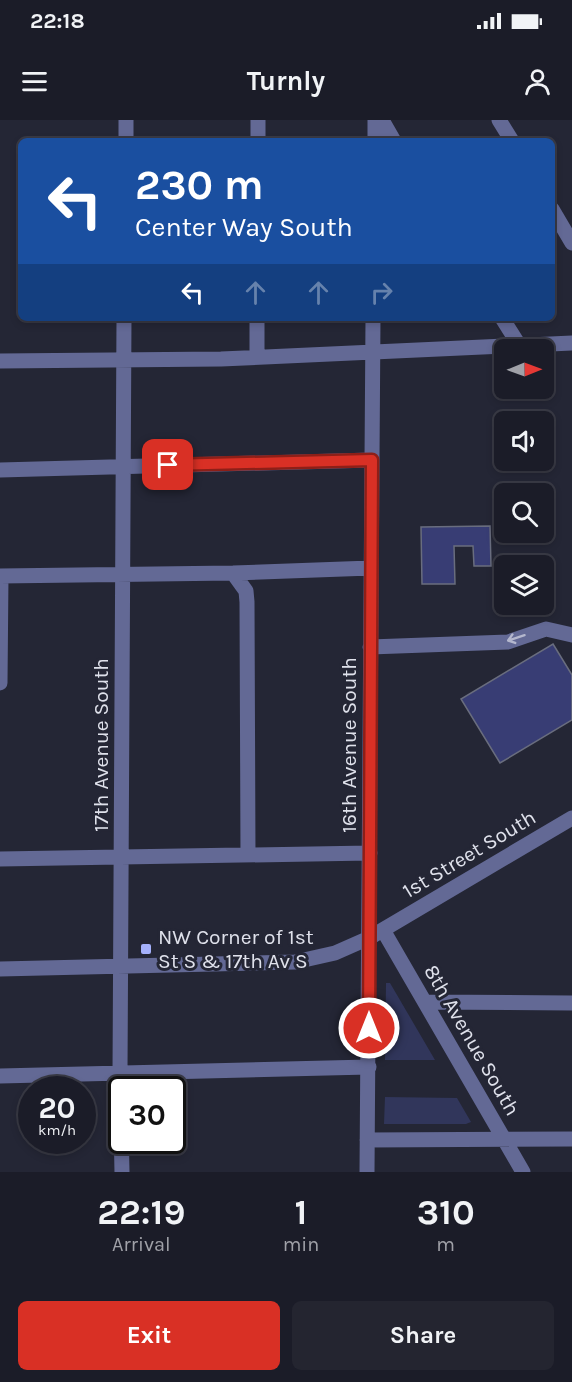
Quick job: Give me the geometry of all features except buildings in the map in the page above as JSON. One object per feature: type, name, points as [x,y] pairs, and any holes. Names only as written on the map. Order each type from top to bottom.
[{"type":"street","points":[[126,120],[126,138]]},
{"type":"street","points":[[258,120],[258,138]]},
{"type":"street","points":[[375,120],[375,138]]},
{"type":"street","points":[[382,120],[392,138]]},
{"type":"street","points":[[499,120],[510,138]]},
{"type":"street","points":[[555,214],[572,243]]},
{"type":"street","name":"17th Avenue South","points":[[122,1172],[120,966],[124,321]]},
{"type":"street","points":[[257,321],[257,357]]},
{"type":"street","name":"16th Avenue South","points":[[367,1172],[373,321]]},
{"type":"street","points":[[504,321],[515,339]]},
{"type":"street","points":[[554,344],[572,343]]},
{"type":"street","points":[[0,361],[257,357],[494,346]]},
{"type":"street","points":[[0,470],[372,460]]},
{"type":"street","points":[[0,683],[1,576],[233,573],[371,568]]},
{"type":"street","points":[[233,573],[246,591],[247,603],[248,855]]},
{"type":"street","points":[[370,647],[508,642],[546,629],[572,635]]},
{"type":"street","name":"1st Street South","points":[[0,969],[295,962],[335,953],[369,938],[572,818]]},
{"type":"street","points":[[0,859],[370,853]]},
{"type":"street","name":"8th Avenue South","points":[[383,930],[427,1002],[523,1172]]},
{"type":"street","points":[[427,1002],[572,1004]]},
{"type":"street","points":[[0,1076],[369,1067]]},
{"type":"street","points":[[368,1140],[572,1139]]},
{"type":"shaded area","points":[[386,983],[390,983],[435,1060],[385,1060]]},
{"type":"shaded area","points":[[385,1097],[457,1098],[471,1122],[466,1124],[384,1124]]},
{"type":"place","name":"NW Corner of 1st St S & 17th Av S","points":[[146,949]]},
{"type":"route","points":[[168,465],[372,460],[369,1028]]}]
